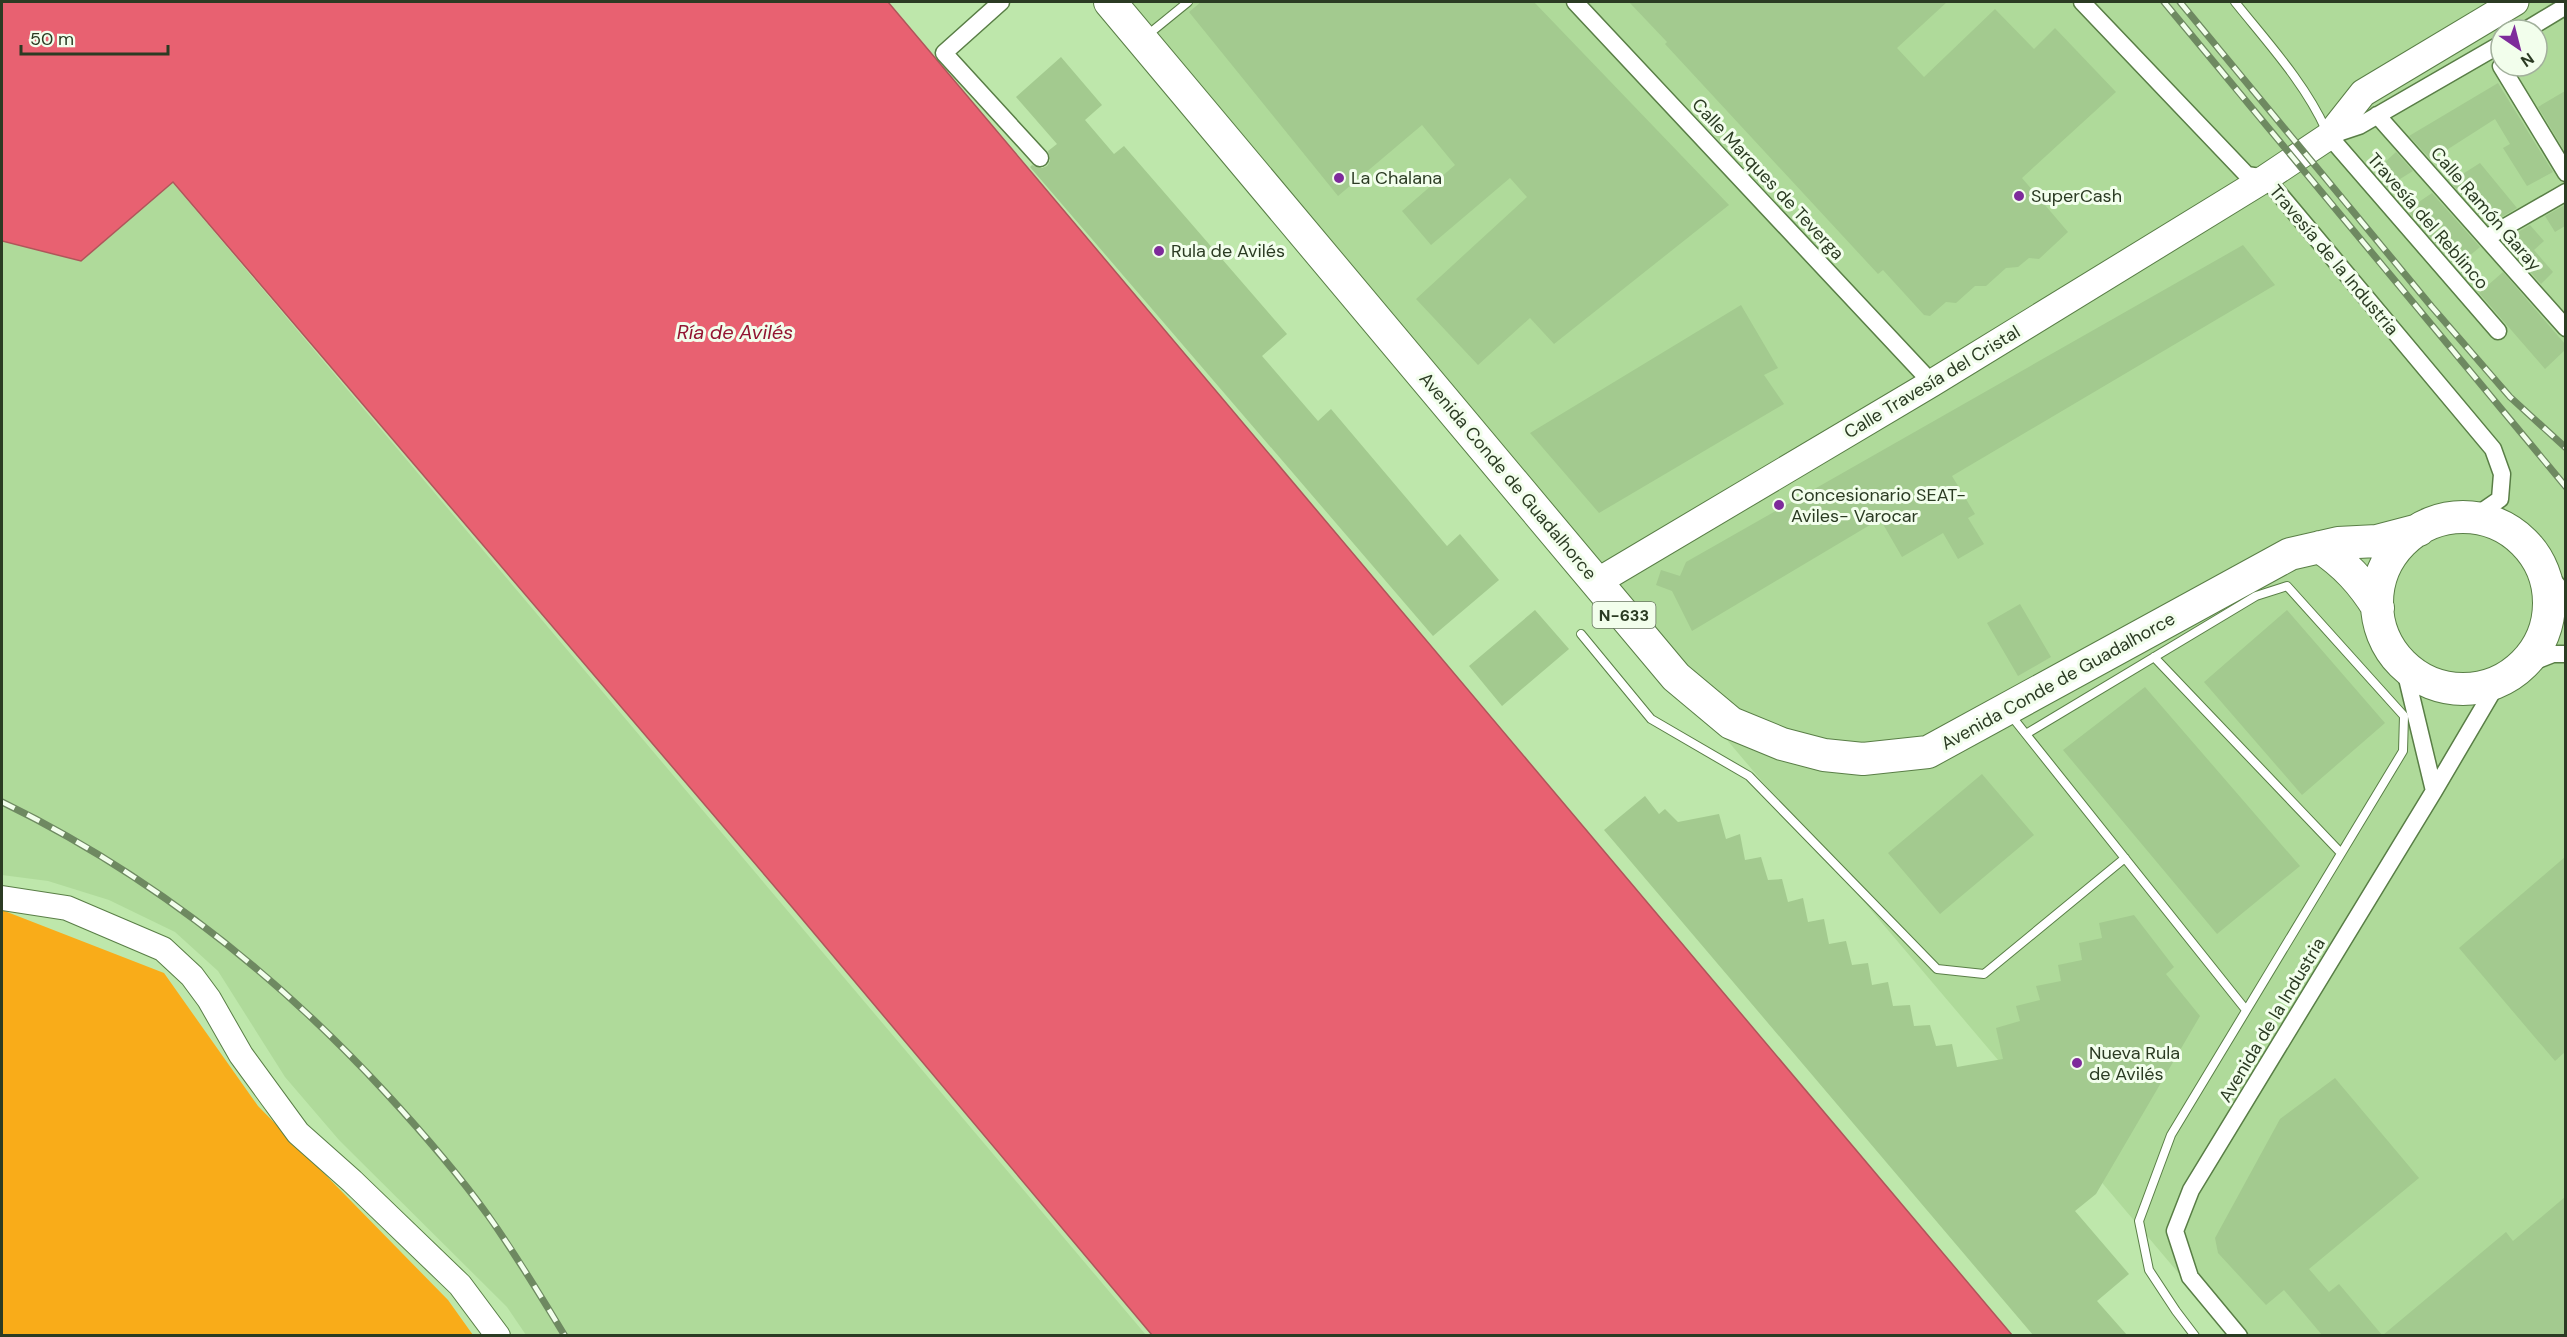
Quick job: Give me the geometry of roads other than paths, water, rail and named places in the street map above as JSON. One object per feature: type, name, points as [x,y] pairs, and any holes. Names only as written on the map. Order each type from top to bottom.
[{"type":"highway","name":"Avenida Conde de Guadalhorce","points":[[1117,6],[1142,39],[1676,676],[1731,723],[1782,744],[1824,755],[1863,759],[1928,752],[2016,722],[2262,568],[2290,554],[2338,543],[2377,541],[2419,530]]},
{"type":"highway","points":[[2451,517],[2474,517],[2494,521],[2515,532],[2542,566],[2550,597],[2554,647],[2497,684],[2469,690],[2444,688],[2413,675],[2393,655],[2379,626],[2377,593],[2385,566],[2403,540],[2429,523],[2451,517]]},
{"type":"highway","points":[[2320,547],[2342,562],[2362,583],[2378,608]]},
{"type":"main road","points":[[2370,104],[2515,2]]},
{"type":"main road","name":"Calle Travesía del Cristal","points":[[1597,582],[1932,382],[2266,178],[2329,136],[2370,104]]},
{"type":"street","points":[[1001,2],[944,53],[1040,158]]},
{"type":"street","name":"Calle Marques de Teverga","points":[[1575,2],[1932,382]]},
{"type":"street","name":"Travesía de la Industria","points":[[2082,2],[2247,175],[2266,178],[2493,449],[2502,474],[2500,499],[2474,517]]},
{"type":"street","points":[[2546,18],[2561,9]]},
{"type":"street","points":[[2370,104],[2489,50]]},
{"type":"street","points":[[2508,78],[2565,173]]},
{"type":"street","name":"Calle Ramón Garay","points":[[2370,104],[2565,328]]},
{"type":"street","name":"Travesía del Reblinco","points":[[2329,136],[2498,331]]},
{"type":"street","points":[[2486,238],[2565,192]]},
{"type":"street","points":[[2542,566],[2565,596]]},
{"type":"street","points":[[2404,666],[2434,791]]},
{"type":"street","name":"Avenida de la Industria","points":[[2239,1335],[2190,1277],[2175,1231],[2191,1190],[2497,684]]},
{"type":"street","points":[[2,898],[67,908],[162,949],[192,976],[241,1055],[298,1133],[352,1181],[459,1285],[498,1335]]},
{"type":"lane","points":[[1142,39],[1188,2]]},
{"type":"lane","points":[[2235,2],[2291,72],[2320,115],[2329,136]]},
{"type":"lane","name":"Avenida Conde de Guadalhorce","points":[[2016,722],[2154,657],[2256,596],[2287,586],[2404,716],[2403,751],[2171,1135],[2139,1221],[2149,1270],[2195,1335]]},
{"type":"lane","points":[[1581,634],[1651,719],[1749,776],[1938,969],[1984,974],[2125,858]]},
{"type":"lane","points":[[2154,657],[2340,852]]},
{"type":"lane","points":[[2016,722],[2246,1010]]},
{"type":"water","name":"Ría de Avilés","points":[[2,2],[888,2],[2012,1335],[1152,1335],[792,907],[173,182],[81,261],[2,241]]},
{"type":"railway","points":[[2164,2],[2566,487]]},
{"type":"railway","points":[[2180,2],[2432,307],[2510,397],[2566,448]]},
{"type":"railway","points":[[2,802],[56,830],[158,894],[207,929],[299,1006],[385,1092],[451,1167],[497,1229],[565,1336]]},
{"type":"place","name":"La Chalana","points":[[1339,178]]},
{"type":"place","name":"SuperCash","points":[[2019,196]]},
{"type":"place","name":"Rula de Avilés","points":[[1159,251]]},
{"type":"place","name":"Concesionario SEAT- Aviles- Varocar","points":[[1779,505]]},
{"type":"place","name":"Nueva Rula de Avilés","points":[[2077,1063]]}]
